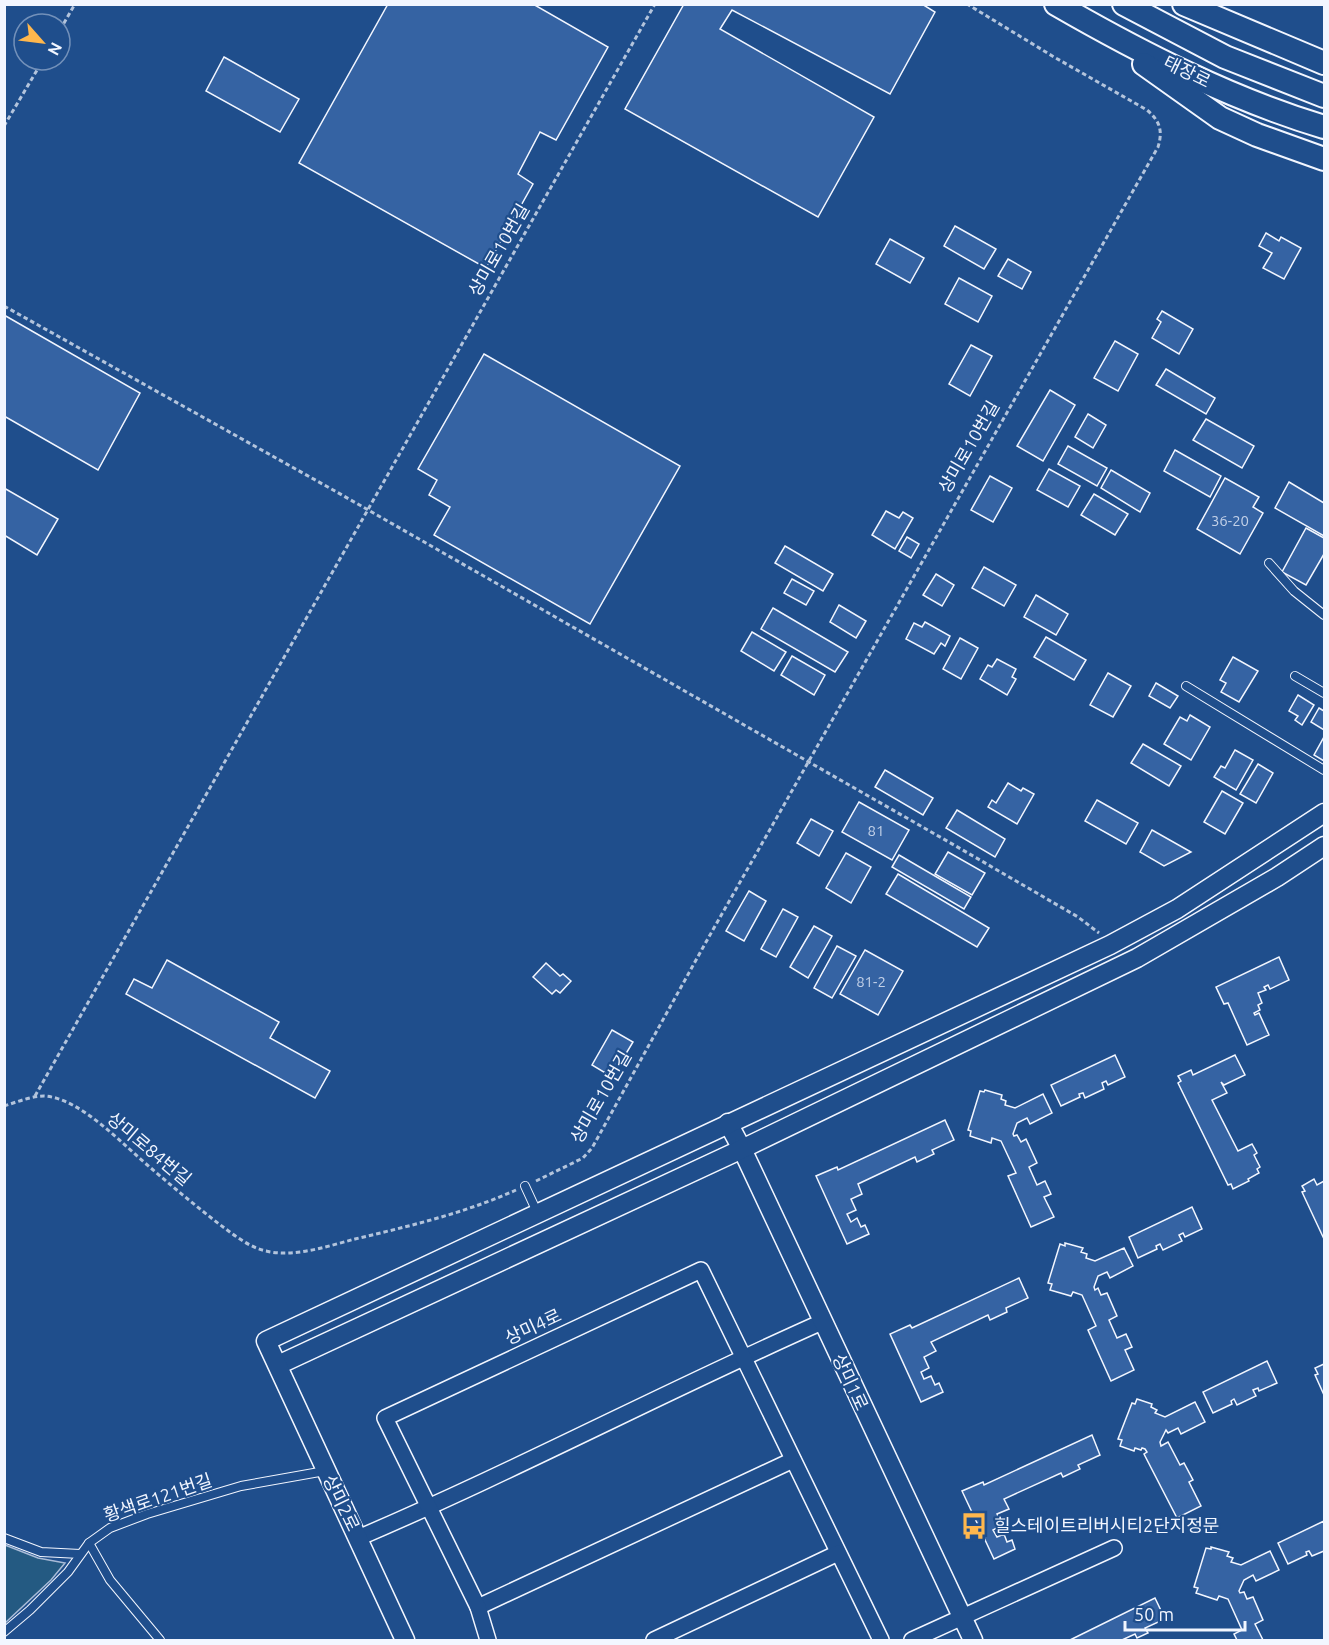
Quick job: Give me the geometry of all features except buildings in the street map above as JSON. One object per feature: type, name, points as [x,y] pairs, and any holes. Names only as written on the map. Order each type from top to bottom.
[{"type":"main road","name":"태장로","points":[[1056,4],[1084,21],[1211,84],[1288,116],[1324,127]]},
{"type":"main road","name":"태장로","points":[[1124,4],[1225,57],[1324,96]]},
{"type":"main road","points":[[1184,4],[1324,63]]},
{"type":"main road","points":[[1084,21],[1220,118],[1257,135],[1324,159]]},
{"type":"street","points":[[537,1212],[1110,945],[1177,909],[1324,813]]},
{"type":"street","points":[[278,1365],[742,1149],[1137,958],[1277,877],[1324,846]]},
{"type":"street","name":"상미1로","points":[[728,1123],[973,1641]]},
{"type":"street","name":"상미2로","points":[[405,1641],[266,1341],[537,1212]]},
{"type":"street","name":"상미4로","points":[[488,1641],[478,1607],[385,1418],[701,1270],[881,1641]]},
{"type":"street","points":[[357,1538],[428,1508],[743,1357],[822,1322]]},
{"type":"street","points":[[478,1607],[793,1460]]},
{"type":"street","points":[[912,1641],[1114,1548]]},
{"type":"street","points":[[654,1641],[838,1553]]},
{"type":"lane","points":[[1269,563],[1294,591],[1324,615]]},
{"type":"lane","points":[[1295,676],[1324,693]]},
{"type":"lane","points":[[1186,686],[1324,770]]},
{"type":"lane","points":[[525,1186],[537,1212]]},
{"type":"lane","name":"황색로121번길","points":[[4,1632],[49,1592],[68,1572],[89,1543],[110,1528],[188,1501],[241,1486],[326,1471]]},
{"type":"lane","points":[[4,1538],[41,1552],[80,1554]]},
{"type":"lane","points":[[89,1543],[110,1580],[160,1641]]},
{"type":"path","name":"상미로10번길","points":[[35,1096],[655,4]]},
{"type":"path","name":"상미로10번길","points":[[268,1252],[316,1248],[402,1228],[486,1204],[589,1153],[1022,383],[1158,147],[1161,137],[1160,126],[1156,117],[1147,110],[967,4]]},
{"type":"path","points":[[4,126],[36,72]]},
{"type":"path","points":[[4,306],[368,510],[1078,917],[1098,932],[1110,945]]},
{"type":"path","name":"상미로84번길","points":[[4,1106],[35,1096],[56,1098],[70,1103],[210,1217],[244,1242],[268,1252]]},
{"type":"shaded area","points":[[5,1545],[38,1558],[65,1563],[51,1580],[5,1623]]},
{"type":"place","name":"힐스테이트리버시티2단지정문","points":[[974,1526]]}]
